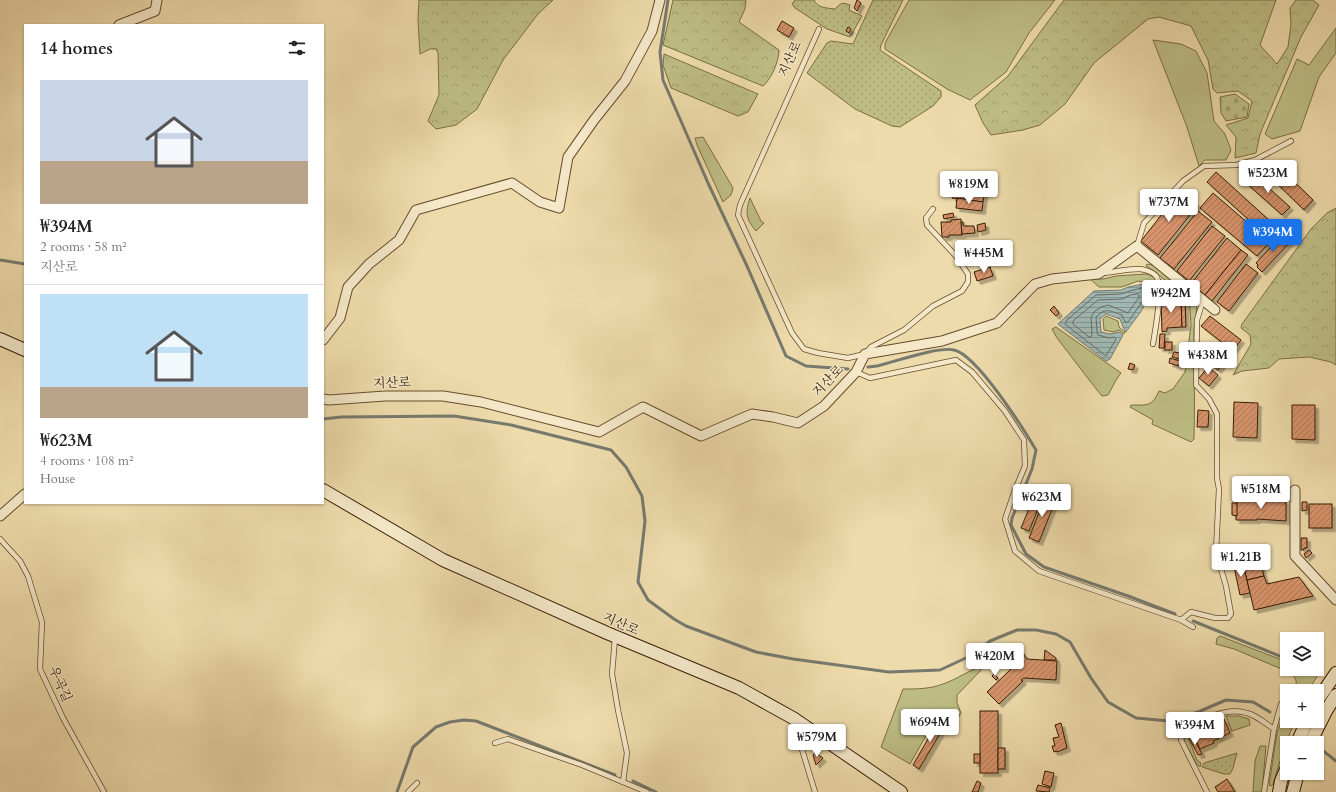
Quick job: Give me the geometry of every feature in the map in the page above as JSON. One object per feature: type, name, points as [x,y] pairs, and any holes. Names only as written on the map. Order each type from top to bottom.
[{"type":"main road","points":[[0,339],[24,350]]},
{"type":"main road","name":"지산로","points":[[324,491],[443,560],[616,637],[739,688],[793,718],[901,792]]},
{"type":"main road","points":[[1324,691],[1336,673]]},
{"type":"main road","points":[[1305,735],[1326,711],[1336,695]]},
{"type":"main road","points":[[1279,792],[1281,780]]},
{"type":"main road","points":[[1293,792],[1296,780]]},
{"type":"street","points":[[122,24],[155,11],[155,0]]},
{"type":"street","points":[[324,339],[340,318],[348,287],[369,264],[399,240],[416,210],[512,183],[540,202],[560,208],[568,157],[594,120],[625,81],[652,31],[660,0]]},
{"type":"street","points":[[1137,246],[1215,310]]},
{"type":"street","name":"지산로","points":[[324,399],[385,396],[443,396],[481,402],[599,432],[643,407],[701,436],[752,414],[798,423],[824,406],[856,372],[865,354],[942,341],[998,323],[1035,284],[1052,279],[1098,274],[1137,246]]},
{"type":"street","points":[[1295,490],[1295,556],[1336,600]]},
{"type":"street","points":[[0,516],[24,495]]},
{"type":"lane","name":"지산로","points":[[819,29],[740,205],[738,215],[792,333],[804,349],[836,357],[848,358],[865,354],[871,347],[904,330],[933,306],[962,291],[968,282],[968,274],[956,256],[927,225],[926,218],[933,209]]},
{"type":"lane","points":[[1137,246],[1144,223],[1183,181],[1204,166],[1236,165],[1255,160],[1291,141]]},
{"type":"lane","points":[[1098,274],[1140,269],[1146,270],[1156,276],[1159,283],[1160,294],[1153,344]]},
{"type":"lane","points":[[1181,620],[1191,612],[1215,618],[1228,618],[1231,614],[1226,586],[1216,552],[1219,488],[1217,478],[1217,414],[1210,399],[1196,385],[1197,320],[1204,300]]},
{"type":"lane","points":[[856,372],[870,378],[956,360],[972,372],[1005,411],[1024,440],[1025,466],[1005,519],[1015,551],[1039,571],[1181,620],[1193,627]]},
{"type":"lane","name":"우곡길","points":[[0,539],[20,561],[28,576],[42,622],[40,669],[63,718],[104,792]]},
{"type":"lane","points":[[616,637],[612,674],[627,753],[623,782]]},
{"type":"lane","points":[[1264,792],[1274,729],[1280,708]]},
{"type":"lane","points":[[1207,792],[1180,740],[1183,732],[1206,718],[1234,710],[1248,713],[1274,729]]},
{"type":"lane","points":[[793,718],[815,792]]},
{"type":"lane","points":[[495,743],[508,739],[582,765],[647,792]]},
{"type":"lane","points":[[408,792],[417,782]]},
{"type":"green space","points":[[419,0],[553,0],[538,14],[503,60],[477,109],[456,125],[436,129],[428,121],[439,95],[438,53],[436,49],[430,49],[420,54],[418,19]]},
{"type":"green space","points":[[673,0],[746,0],[745,9],[739,22],[779,50],[778,59],[766,83],[763,86],[663,45]]},
{"type":"green space","points":[[795,0],[814,0],[817,5],[835,9],[843,3],[850,5],[849,10],[862,16],[850,37],[827,29],[795,8],[792,4]]},
{"type":"green space","points":[[873,0],[903,0],[880,50],[941,91],[941,97],[933,106],[900,127],[892,126],[855,109],[807,73],[827,43],[831,41],[853,44]]},
{"type":"green space","points":[[909,0],[1055,0],[1029,33],[1006,72],[970,100],[947,89],[885,49],[885,43]]},
{"type":"green space","points":[[1064,0],[1276,0],[1260,45],[1277,64],[1288,47],[1291,24],[1290,8],[1296,0],[1313,0],[1319,5],[1301,37],[1260,134],[1256,153],[1235,158],[1236,137],[1226,125],[1248,118],[1252,101],[1238,91],[1217,93],[1213,89],[1208,60],[1191,26],[1159,17],[1148,19],[1094,63],[1065,104],[1040,125],[1023,130],[991,135],[983,123],[975,105],[1008,76]]},
{"type":"green space","points":[[1336,28],[1336,53],[1319,77],[1300,131],[1272,139],[1265,134],[1297,59],[1309,65]]},
{"type":"green space","points":[[1153,40],[1181,44],[1196,51],[1207,73],[1214,121],[1225,134],[1231,150],[1226,160],[1205,160],[1199,166],[1187,127]]},
{"type":"green space","points":[[664,54],[758,94],[748,112],[738,116],[671,88],[663,65]]},
{"type":"green space","points":[[1235,94],[1249,104],[1247,117],[1226,121],[1221,113],[1220,97]]},
{"type":"green space","points":[[703,137],[733,188],[731,195],[723,202],[697,145],[695,138]]},
{"type":"green space","points":[[750,198],[761,221],[764,223],[756,231],[747,216],[747,208]]},
{"type":"green space","points":[[1336,208],[1336,365],[1331,362],[1309,357],[1279,359],[1269,368],[1242,371],[1233,375],[1251,344],[1250,335],[1241,328],[1242,324],[1311,229],[1327,213]]},
{"type":"green space","points":[[1147,264],[1153,265],[1182,286],[1193,295],[1197,302],[1194,329],[1194,439],[1191,442],[1152,424],[1153,420],[1130,407],[1131,405],[1148,404],[1154,400],[1159,391],[1165,393],[1173,389],[1185,372],[1191,325],[1189,296],[1171,285],[1146,266]]},
{"type":"green space","points":[[1145,274],[1155,278],[1156,287],[1153,289],[1149,283],[1138,281],[1122,287],[1099,287],[1090,279],[1103,279],[1116,276]]},
{"type":"green space","points":[[1106,316],[1118,321],[1119,327],[1125,332],[1124,334],[1119,330],[1113,332],[1104,330],[1103,319]]},
{"type":"green space","points":[[1056,327],[1121,373],[1108,395],[1102,396],[1057,338],[1052,329]]},
{"type":"green space","points":[[1220,636],[1280,659],[1280,668],[1234,649],[1216,644],[1217,638]]},
{"type":"green space","points":[[986,665],[957,695],[957,703],[961,713],[958,718],[941,709],[910,764],[881,747],[903,689],[938,686]]},
{"type":"green space","points":[[1294,676],[1317,676],[1312,684],[1296,684]]},
{"type":"green space","points":[[1226,716],[1239,716],[1249,719],[1250,725],[1232,731]]},
{"type":"green space","points":[[1280,724],[1280,728],[1292,728],[1289,736],[1280,736],[1280,761],[1271,786],[1269,785],[1277,733]]},
{"type":"green space","points":[[1189,731],[1190,735],[1188,737],[1197,760],[1201,763],[1200,767],[1196,763],[1184,741],[1185,733]]},
{"type":"green space","points":[[1260,746],[1266,746],[1262,792],[1253,792],[1255,761]]},
{"type":"green space","points":[[1237,753],[1230,774],[1224,774],[1202,767],[1204,763]]},
{"type":"water","points":[[1144,284],[1149,285],[1149,297],[1126,332],[1120,319],[1106,314],[1100,319],[1101,332],[1110,334],[1119,332],[1123,335],[1110,359],[1106,361],[1058,324],[1094,291],[1121,290]]},
{"type":"building","points":[[857,0],[861,3],[857,11],[854,8]]},
{"type":"building","points":[[782,21],[794,28],[789,37],[777,30]]},
{"type":"building","points":[[848,27],[851,29],[849,33],[846,31]]},
{"type":"building","points":[[1273,161],[1313,200],[1304,210],[1264,171]]},
{"type":"building","points":[[1216,172],[1280,230],[1271,240],[1207,182]]},
{"type":"building","points":[[1253,174],[1290,207],[1282,215],[1245,182]]},
{"type":"building","points":[[954,187],[985,191],[983,202],[952,198]]},
{"type":"building","points":[[1180,191],[1198,205],[1158,255],[1141,241]]},
{"type":"building","points":[[1213,193],[1270,242],[1257,256],[1200,208]]},
{"type":"building","points":[[957,198],[983,202],[982,211],[956,208]]},
{"type":"building","points":[[1198,211],[1212,222],[1174,269],[1160,258]]},
{"type":"building","points":[[953,213],[954,217],[944,219],[943,215]]},
{"type":"building","points":[[961,219],[962,235],[949,235],[949,237],[942,237],[941,222],[951,222],[951,220]]},
{"type":"building","points":[[961,222],[963,222],[964,226],[974,226],[975,233],[962,234]]},
{"type":"building","points":[[985,223],[986,230],[978,232],[977,225]]},
{"type":"building","points":[[1212,226],[1225,236],[1189,281],[1177,271]]},
{"type":"building","points":[[1283,234],[1291,241],[1262,272],[1257,267],[1258,265],[1256,263]]},
{"type":"building","points":[[1227,238],[1241,250],[1205,295],[1191,284]]},
{"type":"building","points":[[1241,250],[1248,255],[1212,301],[1205,295]]},
{"type":"building","points":[[1246,264],[1258,273],[1229,311],[1217,302]]},
{"type":"building","points":[[990,267],[993,276],[977,281],[974,272]]},
{"type":"building","points":[[1181,299],[1182,327],[1167,328],[1167,331],[1162,332],[1161,300]]},
{"type":"building","points":[[1181,299],[1185,299],[1186,327],[1182,327]]},
{"type":"building","points":[[1054,306],[1059,313],[1056,316],[1050,310]]},
{"type":"building","points":[[1210,316],[1241,340],[1225,361],[1216,354],[1224,344],[1201,326]]},
{"type":"building","points":[[1160,334],[1165,334],[1164,348],[1159,348]]},
{"type":"building","points":[[1165,342],[1172,342],[1172,350],[1165,350]]},
{"type":"building","points":[[1210,351],[1224,362],[1218,370],[1204,359]]},
{"type":"building","points":[[1174,352],[1180,353],[1179,359],[1172,357]]},
{"type":"building","points":[[1230,355],[1232,357],[1227,363],[1225,361]]},
{"type":"building","points":[[1170,358],[1180,361],[1179,366],[1169,363]]},
{"type":"building","points":[[1130,363],[1135,365],[1133,370],[1128,369]]},
{"type":"building","points":[[1208,367],[1218,375],[1209,386],[1199,378]]},
{"type":"building","points":[[1234,402],[1258,403],[1257,438],[1233,437]]},
{"type":"building","points":[[1292,405],[1315,405],[1315,440],[1292,439]]},
{"type":"building","points":[[1198,410],[1209,411],[1208,427],[1197,427]]},
{"type":"building","points":[[1028,491],[1034,494],[1027,509],[1021,506]]},
{"type":"building","points":[[1035,494],[1043,497],[1029,531],[1021,528]]},
{"type":"building","points":[[1046,495],[1056,499],[1039,542],[1029,538]]},
{"type":"building","points":[[1237,499],[1286,501],[1286,521],[1257,519],[1236,520]]},
{"type":"building","points":[[1302,502],[1307,502],[1307,510],[1302,511]]},
{"type":"building","points":[[1232,503],[1237,503],[1237,516],[1232,515]]},
{"type":"building","points":[[1309,504],[1332,504],[1332,528],[1309,528]]},
{"type":"building","points":[[1301,538],[1307,538],[1307,548],[1304,548],[1304,550],[1301,550]]},
{"type":"building","points":[[1237,545],[1254,546],[1254,556],[1237,555]]},
{"type":"building","points":[[1309,550],[1312,553],[1306,558],[1304,554]]},
{"type":"building","points":[[1242,560],[1260,560],[1264,576],[1247,580]]},
{"type":"building","points":[[1242,560],[1250,593],[1240,595],[1233,562]]},
{"type":"building","points":[[1264,576],[1267,584],[1299,577],[1313,596],[1254,610],[1247,580]]},
{"type":"building","points":[[1020,649],[1024,655],[1018,659],[1014,654]]},
{"type":"building","points":[[1045,650],[1056,658],[1056,660],[1044,660]]},
{"type":"building","points":[[1024,655],[1027,659],[1057,661],[1056,680],[1024,678],[1021,680],[1023,681],[999,704],[987,692],[1011,669],[1010,667],[1018,659]]},
{"type":"building","points":[[994,674],[998,678],[996,680],[992,676]]},
{"type":"building","points":[[980,711],[998,711],[998,773],[980,773]]},
{"type":"building","points":[[943,712],[951,716],[949,721],[940,716]]},
{"type":"building","points":[[940,718],[947,722],[919,769],[913,765]]},
{"type":"building","points":[[1224,719],[1230,733],[1213,741],[1214,743],[1200,749],[1194,737],[1197,735],[1196,732]]},
{"type":"building","points":[[1061,723],[1067,748],[1054,752],[1052,746],[1055,746],[1053,738],[1059,737],[1055,725]]},
{"type":"building","points":[[1193,736],[1202,754],[1198,755],[1189,738]]},
{"type":"building","points":[[998,748],[1005,748],[1005,769],[998,769]]},
{"type":"building","points":[[815,753],[823,758],[816,765],[813,755]]},
{"type":"building","points":[[974,754],[980,754],[980,763],[974,763]]},
{"type":"building","points":[[1045,771],[1054,773],[1051,787],[1042,784]]},
{"type":"building","points":[[1227,779],[1235,792],[1218,792],[1215,787]]},
{"type":"building","points":[[977,781],[981,783],[978,792],[972,792]]},
{"type":"building","points":[[1038,785],[1050,788],[1049,792],[1036,791]]},
{"type":"waterway","points":[[668,0],[660,52],[663,80],[786,356],[806,366],[848,369]]},
{"type":"waterway","points":[[0,260],[24,264]]},
{"type":"waterway","points":[[868,367],[938,350],[954,350],[964,355],[987,378],[1036,450],[1032,469],[1012,518],[1011,525],[1026,554],[1044,567],[1175,614]]},
{"type":"waterway","points":[[324,419],[341,417],[454,416],[511,425],[611,450],[626,467],[642,496],[645,521],[638,582],[648,600],[686,626],[756,652],[793,659],[889,672],[940,670],[968,657],[990,641],[1017,630],[1036,630],[1056,634],[1070,642],[1091,678],[1108,702],[1136,718],[1169,721],[1198,712],[1226,700],[1253,702],[1270,712]]},
{"type":"waterway","points":[[1193,621],[1280,656]]},
{"type":"waterway","points":[[397,792],[413,747],[436,727],[450,722],[464,720],[476,721],[615,775]]},
{"type":"waterway","points":[[1324,752],[1336,761]]},
{"type":"waterway","points":[[633,781],[656,792]]}]
